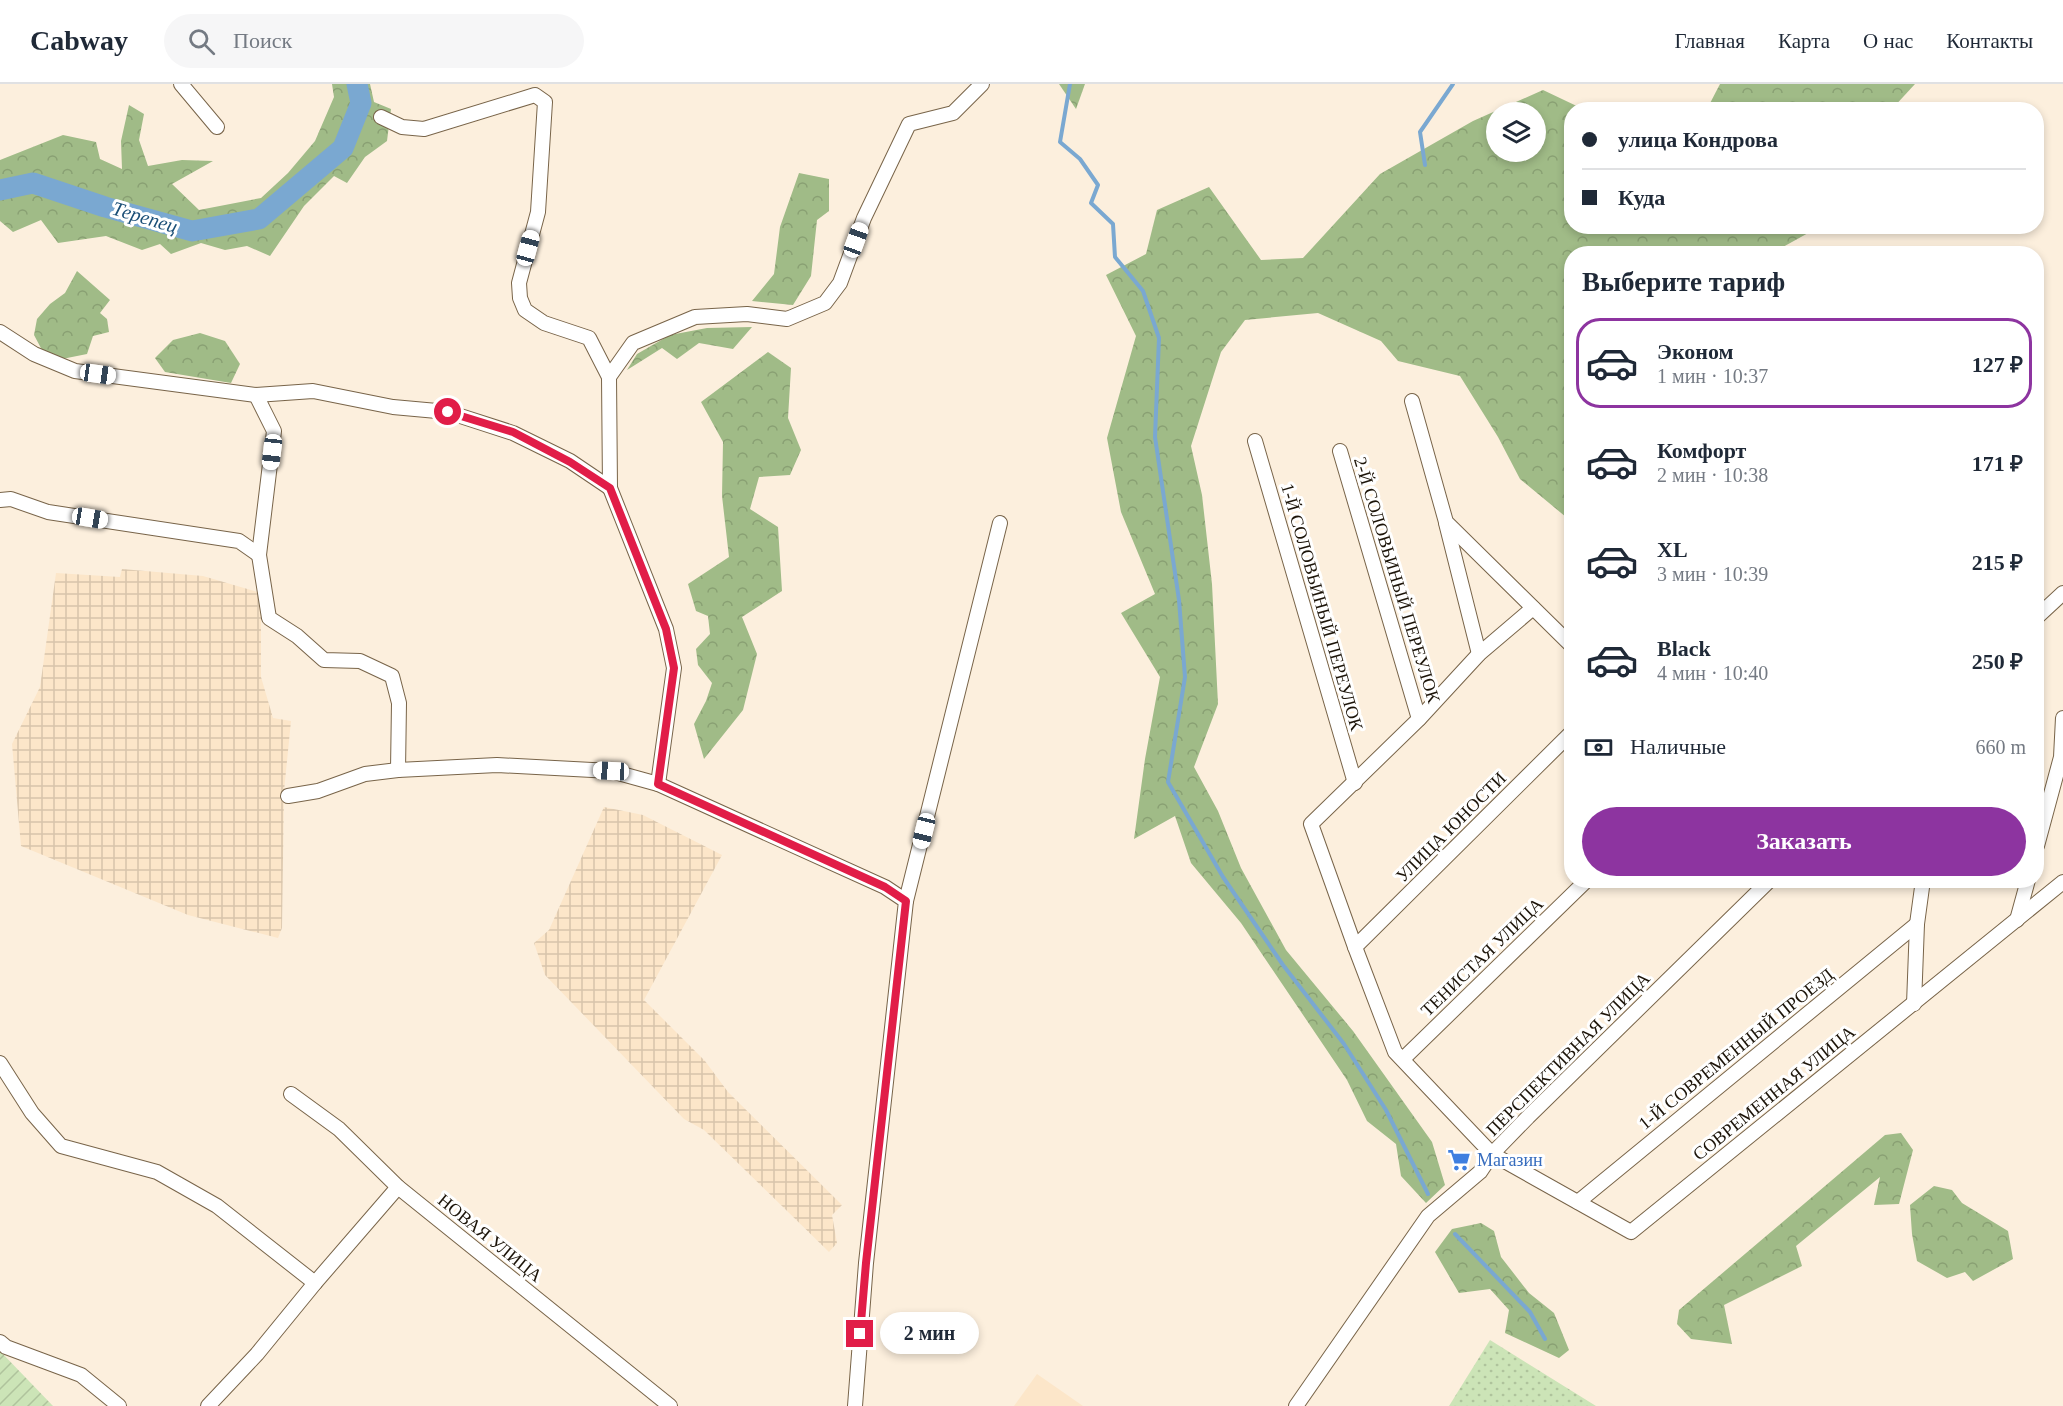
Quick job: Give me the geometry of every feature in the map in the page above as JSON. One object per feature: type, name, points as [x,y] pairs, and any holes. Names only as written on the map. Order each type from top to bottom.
[{"type":"street","points":[[181,84],[217,127]]},
{"type":"street","points":[[609,376],[633,343],[695,318],[747,314],[787,320],[825,303],[840,283],[864,218],[909,124],[953,113],[982,84]]},
{"type":"street","points":[[381,117],[402,127],[424,129],[535,94],[545,102],[538,212],[519,283],[520,298],[525,310],[544,323],[589,338],[609,376],[610,488],[666,629],[674,668],[658,784]]},
{"type":"street","points":[[0,332],[34,354],[75,371],[256,395],[313,391],[393,407],[448,412],[513,432],[570,462],[610,488]]},
{"type":"street","points":[[256,395],[274,431],[259,555],[269,618],[297,636],[324,660],[360,661],[392,676],[399,702],[398,770]]},
{"type":"street","points":[[1412,401],[1446,522],[1479,654]]},
{"type":"street","name":"1-Й СОЛОВЬИНЫЙ ПЕРЕУЛОК","points":[[1255,441],[1355,783]]},
{"type":"street","name":"2-Й СОЛОВЬИНЫЙ ПЕРЕУЛОК","points":[[1340,451],[1419,719]]},
{"type":"street","points":[[0,500],[11,498],[48,512],[238,541],[259,555]]},
{"type":"street","points":[[1446,522],[1564,638]]},
{"type":"street","points":[[855,1406],[866,1263],[906,901],[1000,523]]},
{"type":"street","points":[[2044,611],[2063,593]]},
{"type":"street","points":[[1355,783],[1479,654],[1533,608]]},
{"type":"street","points":[[2044,820],[2061,757],[2063,718]]},
{"type":"street","name":"УЛИЦА ЮНОСТИ","points":[[1355,947],[1564,740]]},
{"type":"street","points":[[288,796],[318,791],[365,774],[398,770],[497,765],[611,771],[658,784],[885,887],[906,901]]},
{"type":"street","name":"СОВРЕМЕННАЯ УЛИЦА","points":[[1355,783],[1311,824],[1395,1052],[1492,1154],[1631,1232],[2063,882]]},
{"type":"street","name":"ТЕНИСТАЯ УЛИЦА","points":[[1403,1059],[1579,888]]},
{"type":"street","name":"ПЕРСПЕКТИВНАЯ УЛИЦА","points":[[1296,1406],[1428,1216],[1480,1172],[1492,1154],[1527,1117],[1762,888]]},
{"type":"street","points":[[1914,1004],[1917,924],[1922,888]]},
{"type":"street","points":[[2017,920],[2026,888]]},
{"type":"street","name":"1-Й СОВРЕМЕННЫЙ ПРОЕЗД","points":[[1578,1202],[1917,924]]},
{"type":"street","points":[[0,1063],[33,1113],[61,1146],[158,1172],[217,1206],[315,1283]]},
{"type":"street","name":"НОВАЯ УЛИЦА","points":[[291,1094],[339,1129],[398,1187],[670,1406]]},
{"type":"street","points":[[208,1406],[257,1354],[398,1187]]},
{"type":"street","points":[[0,1342],[6,1347],[81,1375],[119,1406]]},
{"type":"shaded area","points":[[122,569],[203,576],[261,593],[261,677],[273,718],[291,721],[284,791],[282,928],[278,938],[188,915],[21,846],[12,744],[40,687],[56,573],[120,577]]},
{"type":"shaded area","points":[[604,807],[643,815],[722,855],[644,1000],[705,1061],[728,1092],[842,1205],[832,1215],[837,1243],[829,1252],[704,1130],[684,1119],[545,975],[534,943],[549,930]]},
{"type":"shaded area","points":[[1037,1374],[1083,1406],[1014,1406]]},
{"type":"green space","points":[[332,84],[370,84],[374,102],[391,109],[387,141],[365,157],[347,183],[334,176],[304,206],[270,256],[247,246],[225,250],[201,243],[171,254],[160,244],[142,250],[106,236],[58,243],[41,220],[13,232],[0,221],[0,160],[63,135],[96,142],[100,159],[122,169],[121,141],[129,105],[144,114],[139,140],[148,166],[182,160],[213,161],[172,184],[199,210],[261,198],[288,173],[315,141],[334,97]]},
{"type":"green space","points":[[1059,84],[1085,84],[1076,109]]},
{"type":"green space","points":[[1720,84],[1915,84],[1898,102],[1711,102]]},
{"type":"green space","points":[[1543,90],[1568,102],[1564,102],[1564,234],[1806,234],[1785,246],[1564,246],[1564,515],[1520,479],[1498,437],[1460,376],[1398,361],[1381,341],[1318,313],[1245,320],[1221,352],[1191,446],[1202,495],[1212,584],[1218,704],[1194,767],[1218,811],[1241,868],[1286,950],[1353,1031],[1432,1142],[1445,1185],[1426,1203],[1401,1176],[1396,1144],[1367,1121],[1347,1080],[1241,923],[1191,863],[1175,816],[1134,839],[1145,759],[1160,677],[1121,613],[1155,594],[1121,512],[1107,438],[1136,336],[1106,275],[1146,254],[1157,210],[1209,187],[1261,260],[1303,258],[1380,174],[1486,115],[1486,162],[1546,162],[1546,102],[1516,102]]},
{"type":"green space","points":[[799,173],[829,179],[829,211],[817,220],[811,276],[793,305],[752,301],[774,274],[780,227]]},
{"type":"green space","points":[[77,271],[110,300],[100,313],[107,319],[109,332],[93,336],[87,354],[62,359],[42,350],[34,335],[37,319],[50,304],[65,293]]},
{"type":"green space","points":[[752,327],[733,349],[699,343],[677,359],[662,348],[627,370],[637,354],[670,335],[707,328]]},
{"type":"green space","points":[[200,333],[225,341],[240,364],[231,383],[165,372],[155,358],[173,340]]},
{"type":"green space","points":[[768,352],[791,368],[788,418],[801,450],[790,475],[759,477],[750,509],[778,527],[782,591],[742,617],[757,654],[743,710],[704,759],[694,724],[712,683],[698,665],[696,649],[710,634],[708,616],[696,611],[688,584],[729,557],[722,496],[723,442],[701,402]]},
{"type":"green space","points":[[1901,1133],[1913,1150],[1899,1204],[1874,1205],[1880,1177],[1796,1246],[1802,1266],[1724,1305],[1732,1344],[1691,1339],[1677,1324],[1679,1310],[1885,1135]]},
{"type":"green space","points":[[1934,1186],[1952,1190],[1962,1203],[2008,1231],[2013,1259],[1973,1281],[1965,1272],[1947,1278],[1917,1261],[1910,1205]]},
{"type":"green space","points":[[1481,1223],[1494,1231],[1501,1257],[1529,1293],[1554,1313],[1569,1350],[1559,1358],[1505,1333],[1509,1310],[1490,1289],[1459,1293],[1435,1252],[1452,1229]]},
{"type":"green space","points":[[1490,1340],[1596,1406],[1449,1406]]},
{"type":"green space","points":[[0,1351],[53,1406],[0,1406]]},
{"type":"waterway","name":"Терепец","points":[[0,190],[33,183],[105,207],[192,231],[259,219],[343,148],[361,103],[357,84]]},
{"type":"waterway","points":[[1070,84],[1060,142],[1080,159],[1098,185],[1091,203],[1113,224],[1115,257],[1143,291],[1159,338],[1155,437],[1179,600],[1185,677],[1168,782],[1223,877],[1283,965],[1344,1044],[1386,1110],[1428,1194]]},
{"type":"waterway","points":[[1425,165],[1420,132],[1453,84]]},
{"type":"waterway","points":[[1455,1234],[1530,1312],[1545,1339]]},
{"type":"place","name":"Магазин","points":[[1459,1160]]},
{"type":"route","points":[[448,412],[513,432],[570,462],[610,488],[666,629],[674,668],[658,784],[885,887],[906,901],[860,1334]]}]
